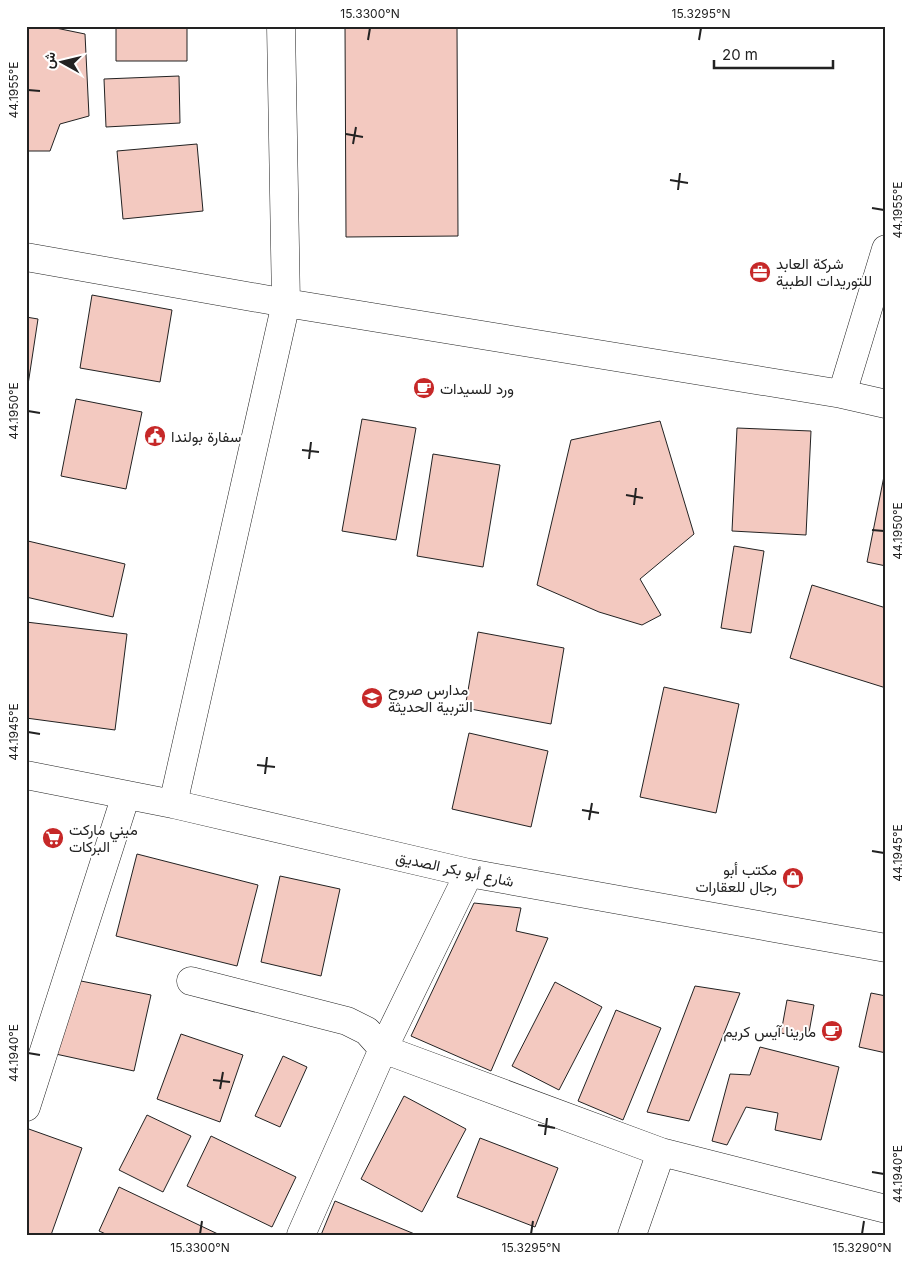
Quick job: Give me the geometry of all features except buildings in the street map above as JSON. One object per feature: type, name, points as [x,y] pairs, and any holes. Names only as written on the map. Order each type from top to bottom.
[{"type":"street","points":[[172,804],[286,303],[281,26]]},
{"type":"street","points":[[842,394],[886,249]]},
{"type":"street","points":[[26,257],[286,303],[842,394],[886,404]]},
{"type":"street","name":"شارع أبو بكر الصديق","points":[[26,776],[172,804],[469,873],[886,948]]},
{"type":"street","points":[[26,1107],[126,795]]},
{"type":"street","points":[[301,1235],[383,1050],[469,873]]},
{"type":"street","points":[[191,981],[347,1021],[367,1030],[383,1050],[660,1152],[886,1209]]},
{"type":"street","points":[[632,1235],[660,1152]]},
{"type":"place","name":"شركة العابد للتوريدات الطبية","points":[[760,272]]},
{"type":"place","name":"ورد للسيدات","points":[[424,388]]},
{"type":"place","name":"سفارة بولندا","points":[[155,436]]},
{"type":"place","name":"مدارس صروح التربية الحديثة","points":[[372,698]]},
{"type":"place","name":"ميني ماركت البركات","points":[[53,838]]},
{"type":"place","name":"مكتب أبو رجال للعقارات","points":[[793,878]]},
{"type":"place","name":"مارينا آيس كريم","points":[[832,1031]]}]
